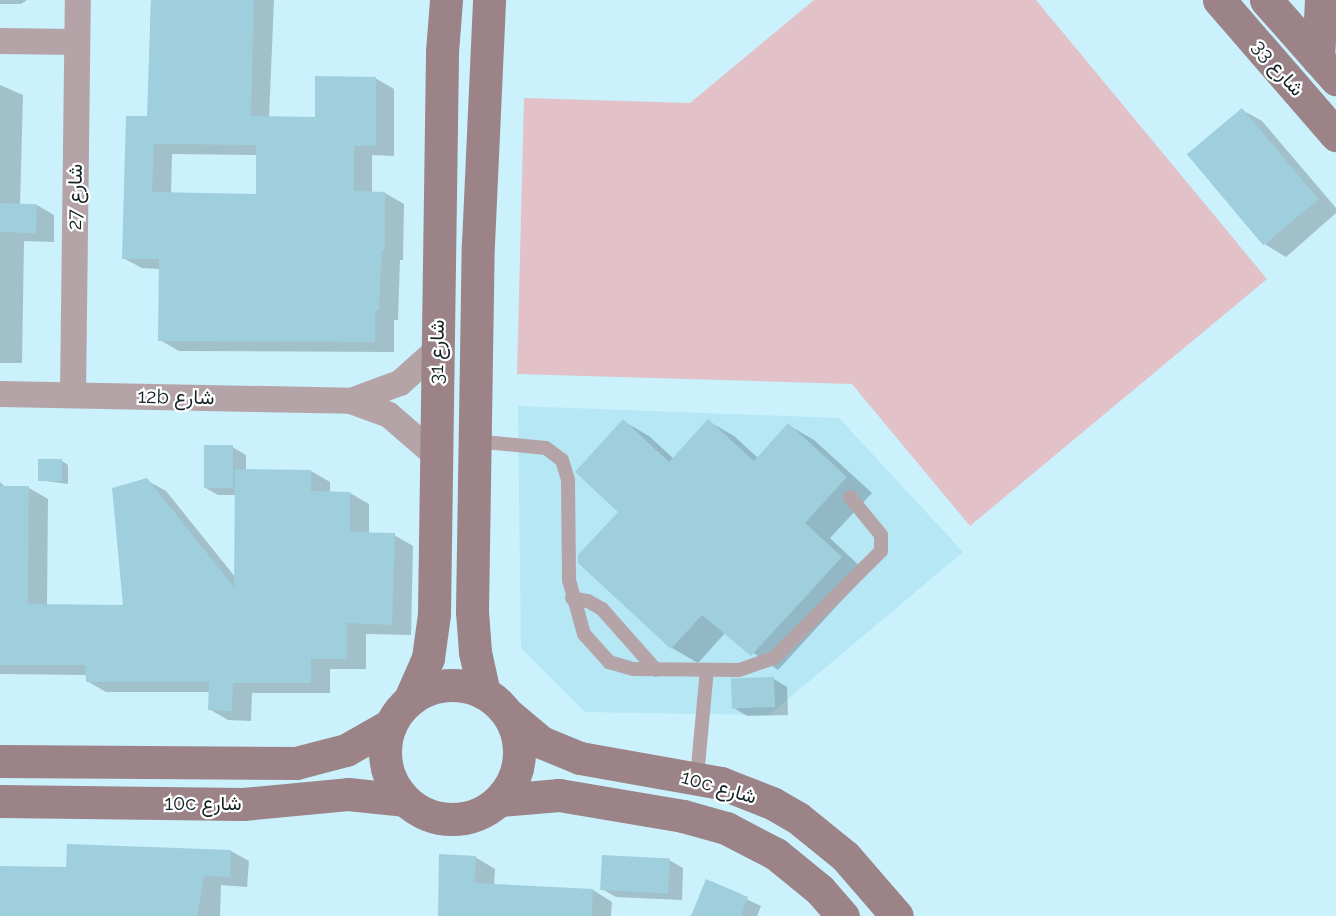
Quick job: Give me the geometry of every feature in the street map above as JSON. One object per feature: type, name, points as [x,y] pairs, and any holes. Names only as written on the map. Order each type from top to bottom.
[{"type":"street","name":"شارع 27","points":[[73,394],[78,0]]},
{"type":"street","name":"شارع 31","points":[[410,699],[428,658],[432,636],[434,454],[446,0]]},
{"type":"street","name":"شارع 31","points":[[484,693],[472,632],[474,441],[484,45],[489,0]]},
{"type":"street","name":"شارع 33","points":[[1219,0],[1336,135]]},
{"type":"street","name":"شارع 33","points":[[1266,0],[1327,69]]},
{"type":"street","points":[[1321,0],[1327,69]]},
{"type":"street","points":[[0,41],[77,42]]},
{"type":"street","name":"12b شارع","points":[[351,402],[400,383],[438,348]]},
{"type":"street","name":"12b شارع","points":[[0,394],[351,402],[389,415],[434,454]]},
{"type":"street","points":[[446,685],[484,693],[509,715],[518,741],[518,768],[501,800],[471,818],[453,820],[418,811],[404,800],[392,783],[386,764],[390,725],[410,699],[446,685]]},
{"type":"street","name":"10c شارع","points":[[509,715],[541,742],[580,758],[697,777],[744,791],[798,818],[845,856],[897,916]]},
{"type":"street","name":"10c شارع","points":[[0,761],[296,764],[346,750],[390,725]]},
{"type":"street","name":"10c شارع","points":[[0,801],[243,804],[348,794],[404,800]]},
{"type":"street","name":"10c شارع","points":[[501,800],[559,795],[683,816],[726,828],[776,854],[820,890],[843,916]]},
{"type":"lane","points":[[474,441],[546,448],[562,460],[568,480],[567,561],[572,598],[584,634],[599,655],[621,667],[656,670],[751,668],[774,658],[876,558],[883,543],[881,534],[850,497]]},
{"type":"lane","points":[[572,598],[588,601],[602,609],[656,670]]},
{"type":"lane","points":[[697,777],[707,670]]},
{"type":"shaded area","points":[[814,0],[1036,0],[1267,279],[970,526],[852,384],[517,374],[524,98],[690,103]]},
{"type":"shaded area","points":[[518,406],[839,418],[963,552],[769,715],[585,712],[521,648]]},
{"type":"building","points":[[151,0],[254,0],[251,116],[315,117],[315,76],[376,77],[376,146],[354,146],[354,191],[385,192],[385,250],[382,250],[379,310],[375,310],[375,342],[158,341],[159,259],[122,259],[126,116],[147,116]],"holes":[[[154,144],[256,145],[256,194],[152,192]]]},
{"type":"building","points":[[1242,108],[1318,199],[1263,245],[1187,154]]},
{"type":"building","points":[[0,203],[37,204],[36,233],[0,232]]},
{"type":"building","points":[[623,419],[669,462],[708,419],[754,461],[788,423],[847,477],[805,523],[842,557],[751,656],[702,615],[671,649],[578,563],[578,555],[618,512],[575,472]]},
{"type":"building","points":[[204,445],[233,445],[233,488],[204,488]]},
{"type":"building","points":[[38,459],[62,459],[62,481],[38,481]]},
{"type":"building","points":[[235,469],[311,470],[311,491],[350,492],[350,532],[395,533],[392,625],[347,623],[347,659],[311,659],[311,683],[233,683],[232,711],[208,710],[209,682],[86,682],[85,665],[0,665],[0,486],[29,486],[28,604],[123,605],[112,488],[147,478],[234,587]]},
{"type":"building","points":[[774,677],[775,707],[732,708],[731,679]]},
{"type":"building","points":[[67,844],[231,850],[230,877],[204,876],[197,916],[0,916],[0,866],[66,867]]},
{"type":"building","points":[[439,854],[476,856],[475,883],[593,889],[592,916],[438,916]]},
{"type":"building","points":[[602,855],[670,859],[668,894],[600,890]]},
{"type":"building","points":[[706,879],[748,897],[741,916],[691,916]]}]
